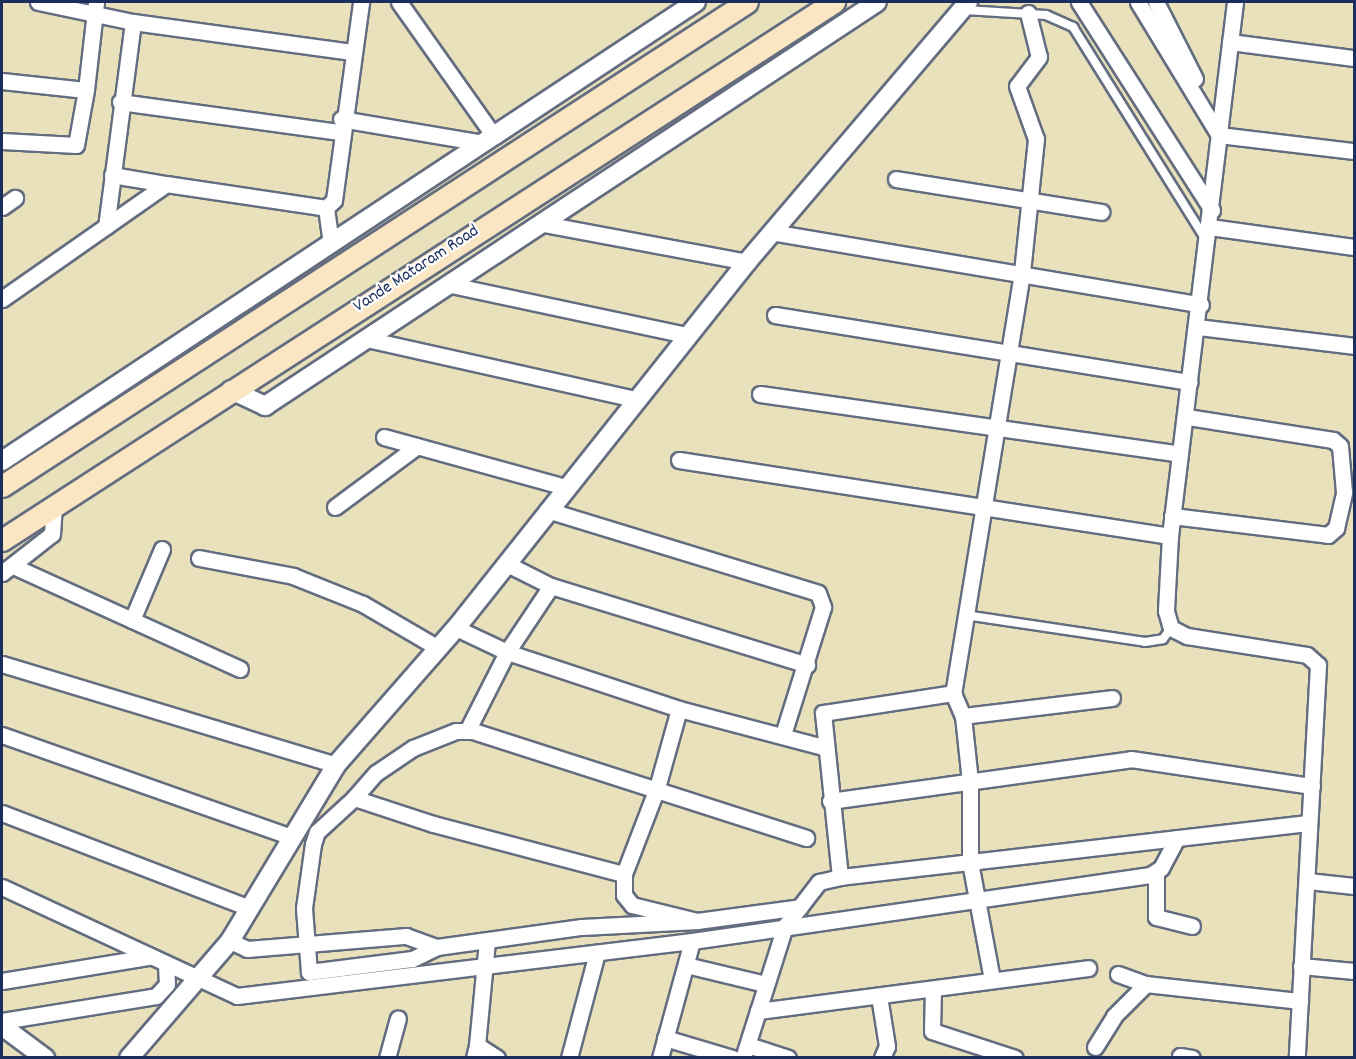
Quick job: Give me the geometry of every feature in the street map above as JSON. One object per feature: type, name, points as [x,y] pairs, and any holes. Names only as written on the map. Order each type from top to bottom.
[{"type":"main road","points":[[2,486],[747,2]]},
{"type":"main road","name":"Vande Mataram Road","points":[[2,540],[834,2]]},
{"type":"street","points":[[38,2],[96,7],[133,21],[352,52]]},
{"type":"street","points":[[326,208],[334,200],[340,125],[361,2]]},
{"type":"street","points":[[399,2],[488,139]]},
{"type":"street","points":[[2,460],[696,2]]},
{"type":"street","points":[[231,390],[265,406],[370,340],[877,2]]},
{"type":"street","points":[[1079,2],[1212,210]]},
{"type":"street","points":[[1138,2],[1203,101],[1220,135]]},
{"type":"street","points":[[1156,2],[1188,57],[1203,101]]},
{"type":"street","points":[[1235,2],[1201,305],[1172,516],[1166,611],[1171,628],[1187,636],[1313,658],[1318,701],[1309,823],[1308,881],[1297,1058]]},
{"type":"street","points":[[129,1058],[230,940],[289,836],[336,765],[456,628],[635,399],[771,232],[966,6]]},
{"type":"street","points":[[2,141],[76,145],[86,90],[96,7]]},
{"type":"street","points":[[992,980],[970,862],[970,782],[963,716],[953,693],[994,427],[1022,273],[1028,198],[1036,139],[1017,86],[1039,57],[1028,13]]},
{"type":"street","points":[[106,226],[120,102],[133,21]]},
{"type":"street","points":[[1230,42],[1354,58]]},
{"type":"street","points":[[2,81],[86,90]]},
{"type":"street","points":[[120,102],[488,139]]},
{"type":"street","points":[[1220,135],[1354,151]]},
{"type":"street","points":[[112,175],[326,208]]},
{"type":"street","points":[[896,179],[1028,198],[1101,212]]},
{"type":"street","points":[[2,299],[166,184]]},
{"type":"street","points":[[2,207],[15,198]]},
{"type":"street","points":[[326,208],[331,243]]},
{"type":"street","points":[[543,224],[747,262]]},
{"type":"street","points":[[1210,228],[1354,247]]},
{"type":"street","points":[[771,232],[1201,305]]},
{"type":"street","points":[[451,285],[687,335]]},
{"type":"street","points":[[775,315],[1190,381]]},
{"type":"street","points":[[1198,327],[1354,346]]},
{"type":"street","points":[[370,340],[635,399]]},
{"type":"street","points":[[760,394],[1180,454]]},
{"type":"street","points":[[1172,516],[1328,535],[1336,528],[1344,492],[1340,446],[1333,440],[1187,417]]},
{"type":"street","points":[[384,437],[565,487]]},
{"type":"street","points":[[335,507],[417,446]]},
{"type":"street","points":[[679,460],[1170,536]]},
{"type":"street","points":[[54,508],[52,534],[7,569],[132,620],[240,669]]},
{"type":"street","points":[[547,510],[818,593],[823,606],[807,665],[783,735]]},
{"type":"street","points":[[132,620],[162,549]]},
{"type":"street","points":[[199,558],[293,576],[363,604],[438,648]]},
{"type":"street","points":[[505,563],[551,586],[807,665]]},
{"type":"street","points":[[466,731],[507,652],[551,586]]},
{"type":"street","points":[[456,628],[507,652],[679,709],[823,747]]},
{"type":"street","points":[[2,664],[336,765]]},
{"type":"street","points":[[840,877],[820,723],[831,708],[953,693]]},
{"type":"street","points":[[963,716],[1112,698]]},
{"type":"street","points":[[679,709],[657,788],[624,874],[624,895],[632,905],[698,921]]},
{"type":"street","points":[[800,907],[698,921],[582,927],[437,946],[412,958],[309,972],[305,887],[317,832],[354,798],[376,773],[413,748],[466,731],[657,788],[806,838]]},
{"type":"street","points":[[2,735],[289,836]]},
{"type":"street","points":[[830,801],[1131,759],[1312,786]]},
{"type":"street","points":[[354,798],[433,824],[624,874]]},
{"type":"street","points":[[2,813],[250,908]]},
{"type":"street","points":[[788,1058],[746,1051],[765,984],[785,926],[819,882],[840,877],[1309,823]]},
{"type":"street","points":[[1177,838],[1156,872],[1156,917],[1192,926]]},
{"type":"street","points":[[2,887],[237,996],[486,968],[692,941],[785,926],[977,902],[1156,872]]},
{"type":"street","points":[[1308,881],[1354,886]]},
{"type":"street","points":[[230,940],[247,950],[406,936],[437,946]]},
{"type":"street","points":[[487,941],[486,968],[475,1052],[497,1058]]},
{"type":"street","points":[[660,1058],[692,941]]},
{"type":"street","points":[[569,1058],[597,953]]},
{"type":"street","points":[[2,981],[149,957]]},
{"type":"street","points":[[2,1021],[156,996],[167,984],[166,965]]},
{"type":"street","points":[[686,965],[765,984]]},
{"type":"street","points":[[1301,966],[1354,971]]},
{"type":"street","points":[[758,1011],[1088,968]]},
{"type":"street","points":[[1118,974],[1146,984],[1300,1001]]},
{"type":"street","points":[[1095,1047],[1113,1016],[1146,984]]},
{"type":"street","points":[[933,989],[932,1031],[1015,1058]]},
{"type":"street","points":[[879,996],[887,1046],[882,1058]]},
{"type":"street","points":[[387,1058],[398,1018]]},
{"type":"street","points":[[2,1026],[45,1058]]},
{"type":"street","points":[[665,1038],[732,1058]]},
{"type":"lane","points":[[966,6],[1028,13],[1073,27],[1208,244]]},
{"type":"lane","points":[[965,615],[1145,642],[1163,639],[1171,628]]}]
